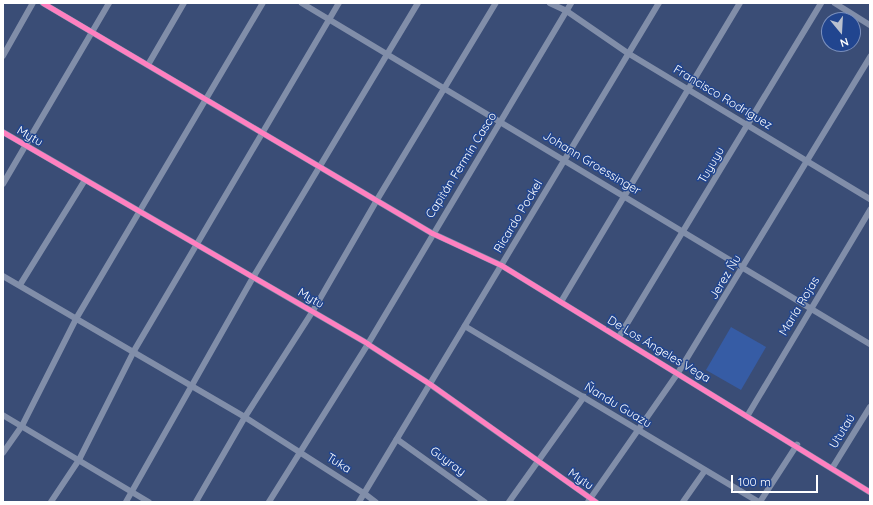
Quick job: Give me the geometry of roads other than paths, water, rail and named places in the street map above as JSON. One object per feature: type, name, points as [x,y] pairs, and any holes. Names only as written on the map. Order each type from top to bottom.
[{"type":"street","points":[[3,56],[33,3]]},
{"type":"street","name":"De Los Ángeles Vega","points":[[43,3],[432,233],[501,265],[833,467],[870,492]]},
{"type":"street","points":[[3,184],[27,146],[109,3]]},
{"type":"street","points":[[148,65],[184,3]]},
{"type":"street","points":[[3,453],[22,426],[76,319],[263,3]]},
{"type":"street","name":"Johann Groessinger","points":[[302,3],[870,344]]},
{"type":"street","points":[[51,502],[79,460],[134,351],[339,3]]},
{"type":"street","points":[[126,502],[254,276],[418,3]]},
{"type":"street","points":[[196,502],[245,417],[313,311],[377,200],[496,3]]},
{"type":"street","name":"Francisco Rodríguez","points":[[550,3],[567,11],[628,53],[870,199]]},
{"type":"street","name":"Capitán Fermín Casco","points":[[269,502],[302,453],[368,344],[432,233],[501,122],[571,3]]},
{"type":"street","name":"Ricardo Pockel","points":[[359,502],[659,3]]},
{"type":"street","points":[[561,302],[687,88],[740,3]]},
{"type":"street","name":"Tuyuyu","points":[[619,337],[684,232],[821,3]]},
{"type":"street","points":[[835,3],[870,25]]},
{"type":"street","name":"Jerez Ñu","points":[[592,501],[678,373],[743,269],[806,160],[870,56]]},
{"type":"street","name":"Mytu","points":[[3,132],[197,246],[254,276],[368,344],[430,384],[592,501]]},
{"type":"street","points":[[20,286],[85,180]]},
{"type":"street","name":"María Rojas","points":[[748,415],[810,308],[870,210]]},
{"type":"street","name":"Tuka","points":[[3,276],[245,417],[376,502]]},
{"type":"street","name":"Ñandu Guazu","points":[[465,326],[760,502]]},
{"type":"street","points":[[509,502],[584,398]]},
{"type":"street","name":"Ututaú","points":[[833,467],[870,407]]},
{"type":"street","points":[[3,415],[149,502]]},
{"type":"street","name":"Guyray","points":[[397,439],[485,502]]},
{"type":"street","points":[[760,502],[797,445]]},
{"type":"street","points":[[682,502],[705,470]]}]
